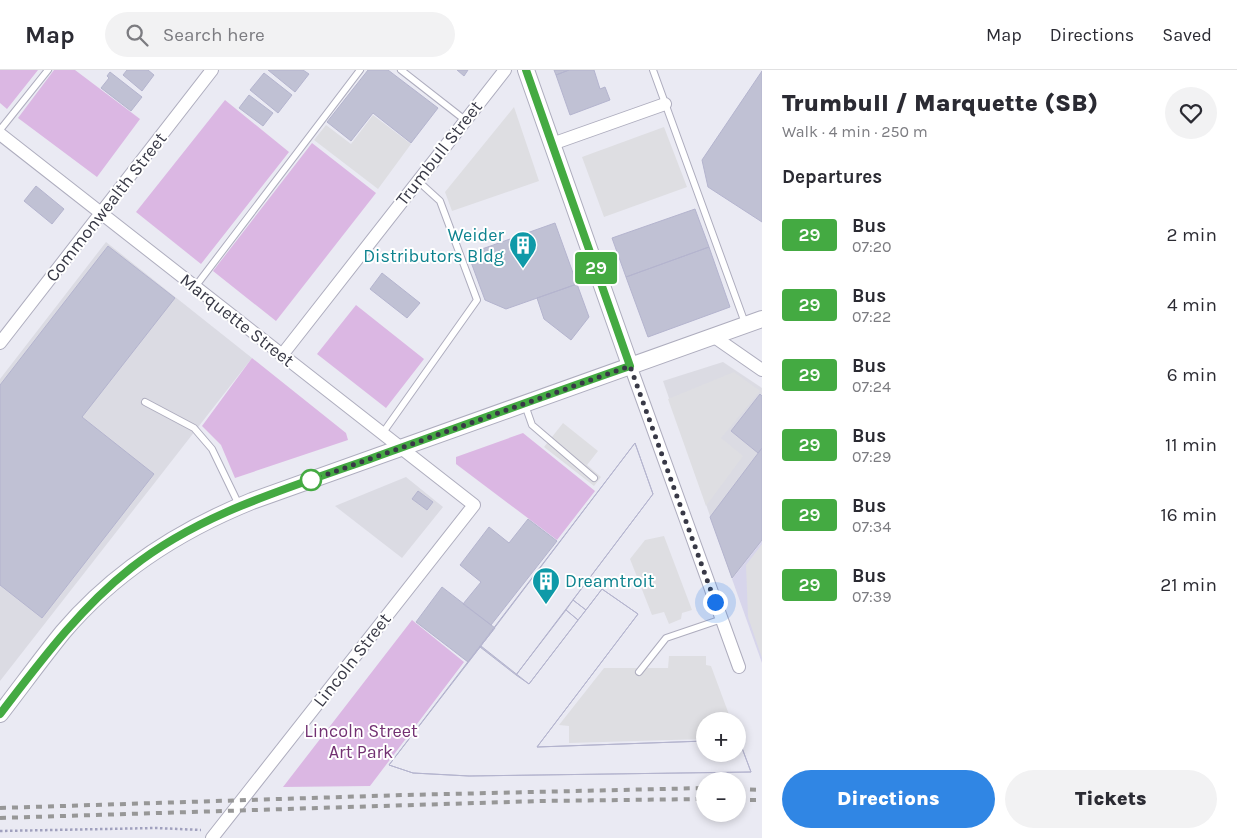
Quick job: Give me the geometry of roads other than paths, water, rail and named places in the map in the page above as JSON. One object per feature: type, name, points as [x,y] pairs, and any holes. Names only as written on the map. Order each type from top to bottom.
[{"type":"street","name":"Commonwealth Street","points":[[0,343],[212,70]]},
{"type":"street","name":"Trumbull Street","points":[[282,355],[505,70]]},
{"type":"street","points":[[526,70],[738,667]]},
{"type":"street","points":[[552,144],[665,104]]},
{"type":"street","name":"Marquette Street","points":[[0,134],[474,505]]},
{"type":"street","points":[[0,714],[64,632],[96,598],[131,568],[201,523],[240,506],[762,319]]},
{"type":"street","points":[[713,336],[762,370]]},
{"type":"street","name":"Lincoln Street","points":[[215,835],[474,505]]},
{"type":"lane","points":[[0,130],[48,70]]},
{"type":"lane","points":[[195,287],[360,70]]},
{"type":"lane","points":[[401,70],[465,120]]},
{"type":"lane","points":[[653,70],[746,325]]},
{"type":"lane","points":[[382,434],[477,300],[440,201],[418,181]]},
{"type":"lane","points":[[144,402],[194,428],[212,449],[240,506]]},
{"type":"lane","points":[[524,403],[532,425],[594,478]]},
{"type":"lane","points":[[639,672],[666,638],[722,619]]},
{"type":"railway","points":[[0,808],[404,795],[696,788]]},
{"type":"railway","points":[[746,789],[762,790]]},
{"type":"railway","points":[[0,818],[540,801],[696,799]]},
{"type":"railway","points":[[746,800],[762,800]]},
{"type":"place","name":"Weider Distributors Bldg","points":[[523,269]]},
{"type":"place","name":"Dreamtroit","points":[[546,605]]},
{"type":"park label","name":"Lincoln Street Art Park","points":[[361,741]]}]
